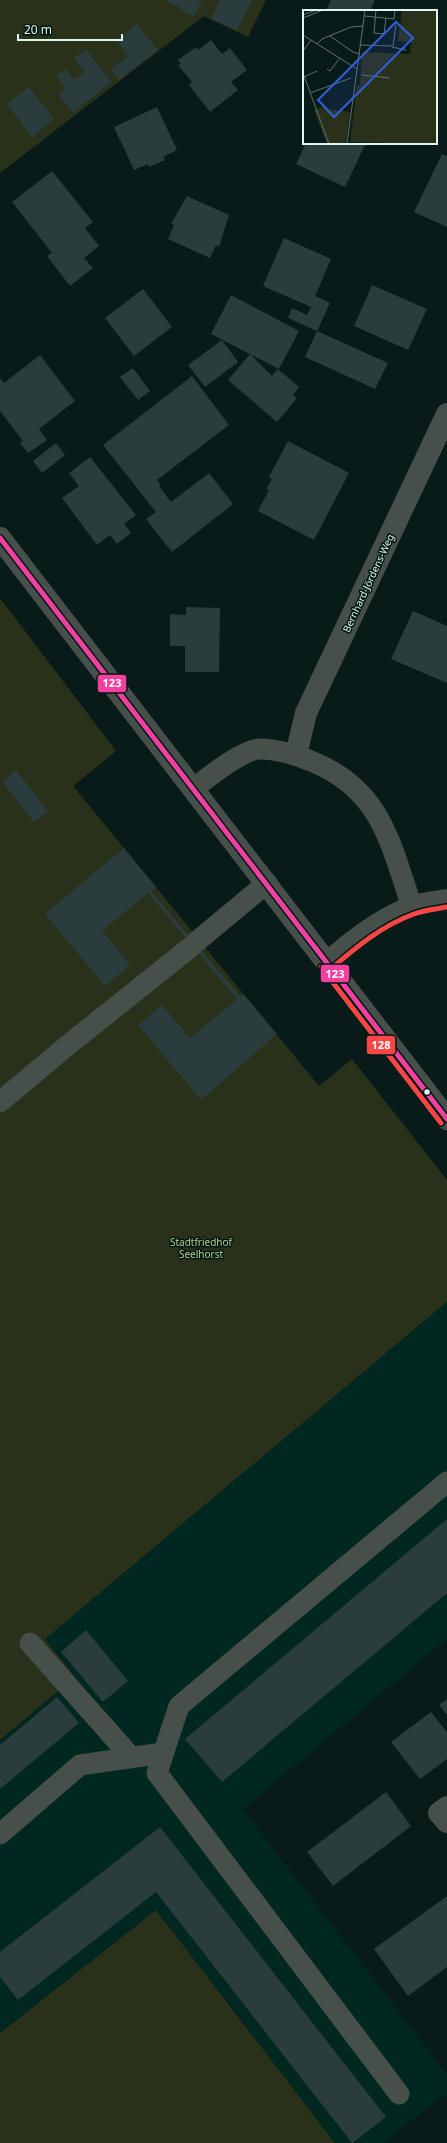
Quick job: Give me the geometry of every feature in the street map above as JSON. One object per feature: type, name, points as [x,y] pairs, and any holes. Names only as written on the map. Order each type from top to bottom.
[{"type":"street","name":"Bernhard-Jördens-Weg","points":[[296,755],[306,713],[447,414]]},
{"type":"street","points":[[0,538],[447,1119]]},
{"type":"street","points":[[327,963],[352,941],[378,923],[412,907],[447,900]]},
{"type":"street","points":[[447,1807],[439,1812],[447,1822]]},
{"type":"lane","points":[[193,789],[227,763],[257,749],[296,755],[332,769],[363,794],[385,827],[412,907]]},
{"type":"lane","points":[[0,1102],[68,1045],[194,944],[266,883]]},
{"type":"lane","points":[[399,2094],[157,1773],[179,1706],[447,1482]]},
{"type":"lane","points":[[30,1643],[132,1758]]},
{"type":"lane","points":[[0,1834],[80,1765],[163,1753]]},
{"type":"shaded area","points":[[447,1302],[447,1639],[243,1809],[447,2074],[447,2093],[383,2143],[335,2143],[156,1910],[0,2033],[0,1740],[75,1677],[45,1639]]},
{"type":"green space","points":[[0,0],[266,0],[248,37],[204,16],[0,173]]},
{"type":"green space","name":"Stadtfriedhof Seelhorst","points":[[0,598],[116,751],[73,786],[319,1086],[352,1059],[447,1180],[447,1302],[45,1639],[75,1677],[0,1740]]},
{"type":"green space","points":[[156,1910],[335,2143],[0,2143],[0,2033]]},
{"type":"building","points":[[168,0],[202,0],[194,16],[180,10],[181,8],[168,2]]},
{"type":"building","points":[[220,0],[252,0],[237,31],[211,19]]},
{"type":"building","points":[[331,0],[375,0],[370,10],[326,10]]},
{"type":"building","points":[[137,24],[158,50],[119,80],[111,69],[128,56],[117,41]]},
{"type":"building","points":[[211,40],[222,54],[230,48],[247,70],[231,82],[238,90],[210,112],[189,85],[192,82],[178,65],[181,64],[178,60],[196,47],[198,50]]},
{"type":"building","points":[[86,49],[111,82],[73,113],[58,94],[65,88],[56,76],[66,69],[74,80],[85,72],[74,58]]},
{"type":"building","points":[[29,87],[54,119],[32,137],[7,104]]},
{"type":"building","points":[[157,107],[177,150],[163,157],[165,160],[149,167],[148,164],[134,170],[114,127]]},
{"type":"building","points":[[306,144],[366,144],[345,187],[296,164]]},
{"type":"building","points":[[442,154],[447,156],[447,227],[414,212]]},
{"type":"building","points":[[52,171],[93,222],[85,228],[99,246],[84,258],[93,268],[70,286],[47,256],[52,253],[12,202]]},
{"type":"building","points":[[187,196],[229,215],[219,247],[216,245],[210,258],[168,239],[174,225],[171,224]]},
{"type":"building","points":[[284,238],[331,259],[315,296],[330,303],[317,331],[288,318],[292,308],[307,315],[311,307],[263,286]]},
{"type":"building","points":[[372,285],[427,309],[408,350],[354,326]]},
{"type":"building","points":[[143,289],[172,327],[134,356],[105,318]]},
{"type":"building","points":[[231,295],[299,331],[279,369],[211,334]]},
{"type":"building","points":[[317,331],[388,363],[375,389],[305,357]]},
{"type":"building","points":[[222,340],[238,362],[205,387],[188,365]]},
{"type":"building","points":[[250,354],[272,376],[278,369],[299,387],[293,395],[297,398],[277,422],[228,380]]},
{"type":"building","points":[[40,355],[75,401],[39,429],[47,440],[28,453],[20,443],[23,441],[0,411],[0,378],[4,383]]},
{"type":"building","points":[[133,368],[150,391],[138,400],[120,377]]},
{"type":"building","points":[[192,376],[229,425],[157,480],[161,485],[159,486],[171,502],[209,473],[233,504],[172,552],[146,519],[156,512],[103,445]]},
{"type":"building","points":[[288,441],[349,473],[314,540],[258,511],[269,490],[266,489],[272,479],[269,477]]},
{"type":"building","points":[[56,443],[65,455],[42,473],[33,461]]},
{"type":"building","points":[[90,457],[136,515],[124,524],[131,533],[117,544],[110,535],[97,545],[62,498],[79,486],[69,473]]},
{"type":"building","points":[[186,607],[220,608],[219,672],[185,672],[185,646],[170,646],[170,614],[186,615]]},
{"type":"building","points":[[413,611],[447,626],[447,683],[391,659]]},
{"type":"building","points":[[16,770],[48,811],[34,822],[2,782]]},
{"type":"building","points":[[124,848],[156,887],[151,891],[240,996],[243,994],[277,1034],[201,1100],[138,1025],[162,1005],[190,1038],[237,999],[148,893],[102,931],[130,965],[105,986],[45,914]]},
{"type":"building","points":[[447,1519],[447,1593],[222,1782],[185,1739]]},
{"type":"building","points":[[86,1630],[128,1681],[103,1702],[61,1652]]},
{"type":"building","points":[[57,1697],[79,1723],[0,1789],[0,1745]]},
{"type":"building","points":[[447,1699],[447,1715],[439,1705]]},
{"type":"building","points":[[431,1712],[447,1732],[447,1759],[420,1779],[391,1742]]},
{"type":"building","points":[[386,1792],[411,1826],[333,1886],[307,1852]]},
{"type":"building","points":[[160,1827],[386,2117],[352,2143],[156,1892],[18,2000],[0,1977],[0,1952]]},
{"type":"building","points":[[447,1896],[447,1967],[408,1996],[374,1949]]},
{"type":"transit line","name":"123","points":[[0,538],[447,1119]]},
{"type":"transit line","name":"128","points":[[332,968],[360,945],[391,924],[418,913],[447,907]]},
{"type":"transit line","name":"128","points":[[321,967],[441,1123]]}]
